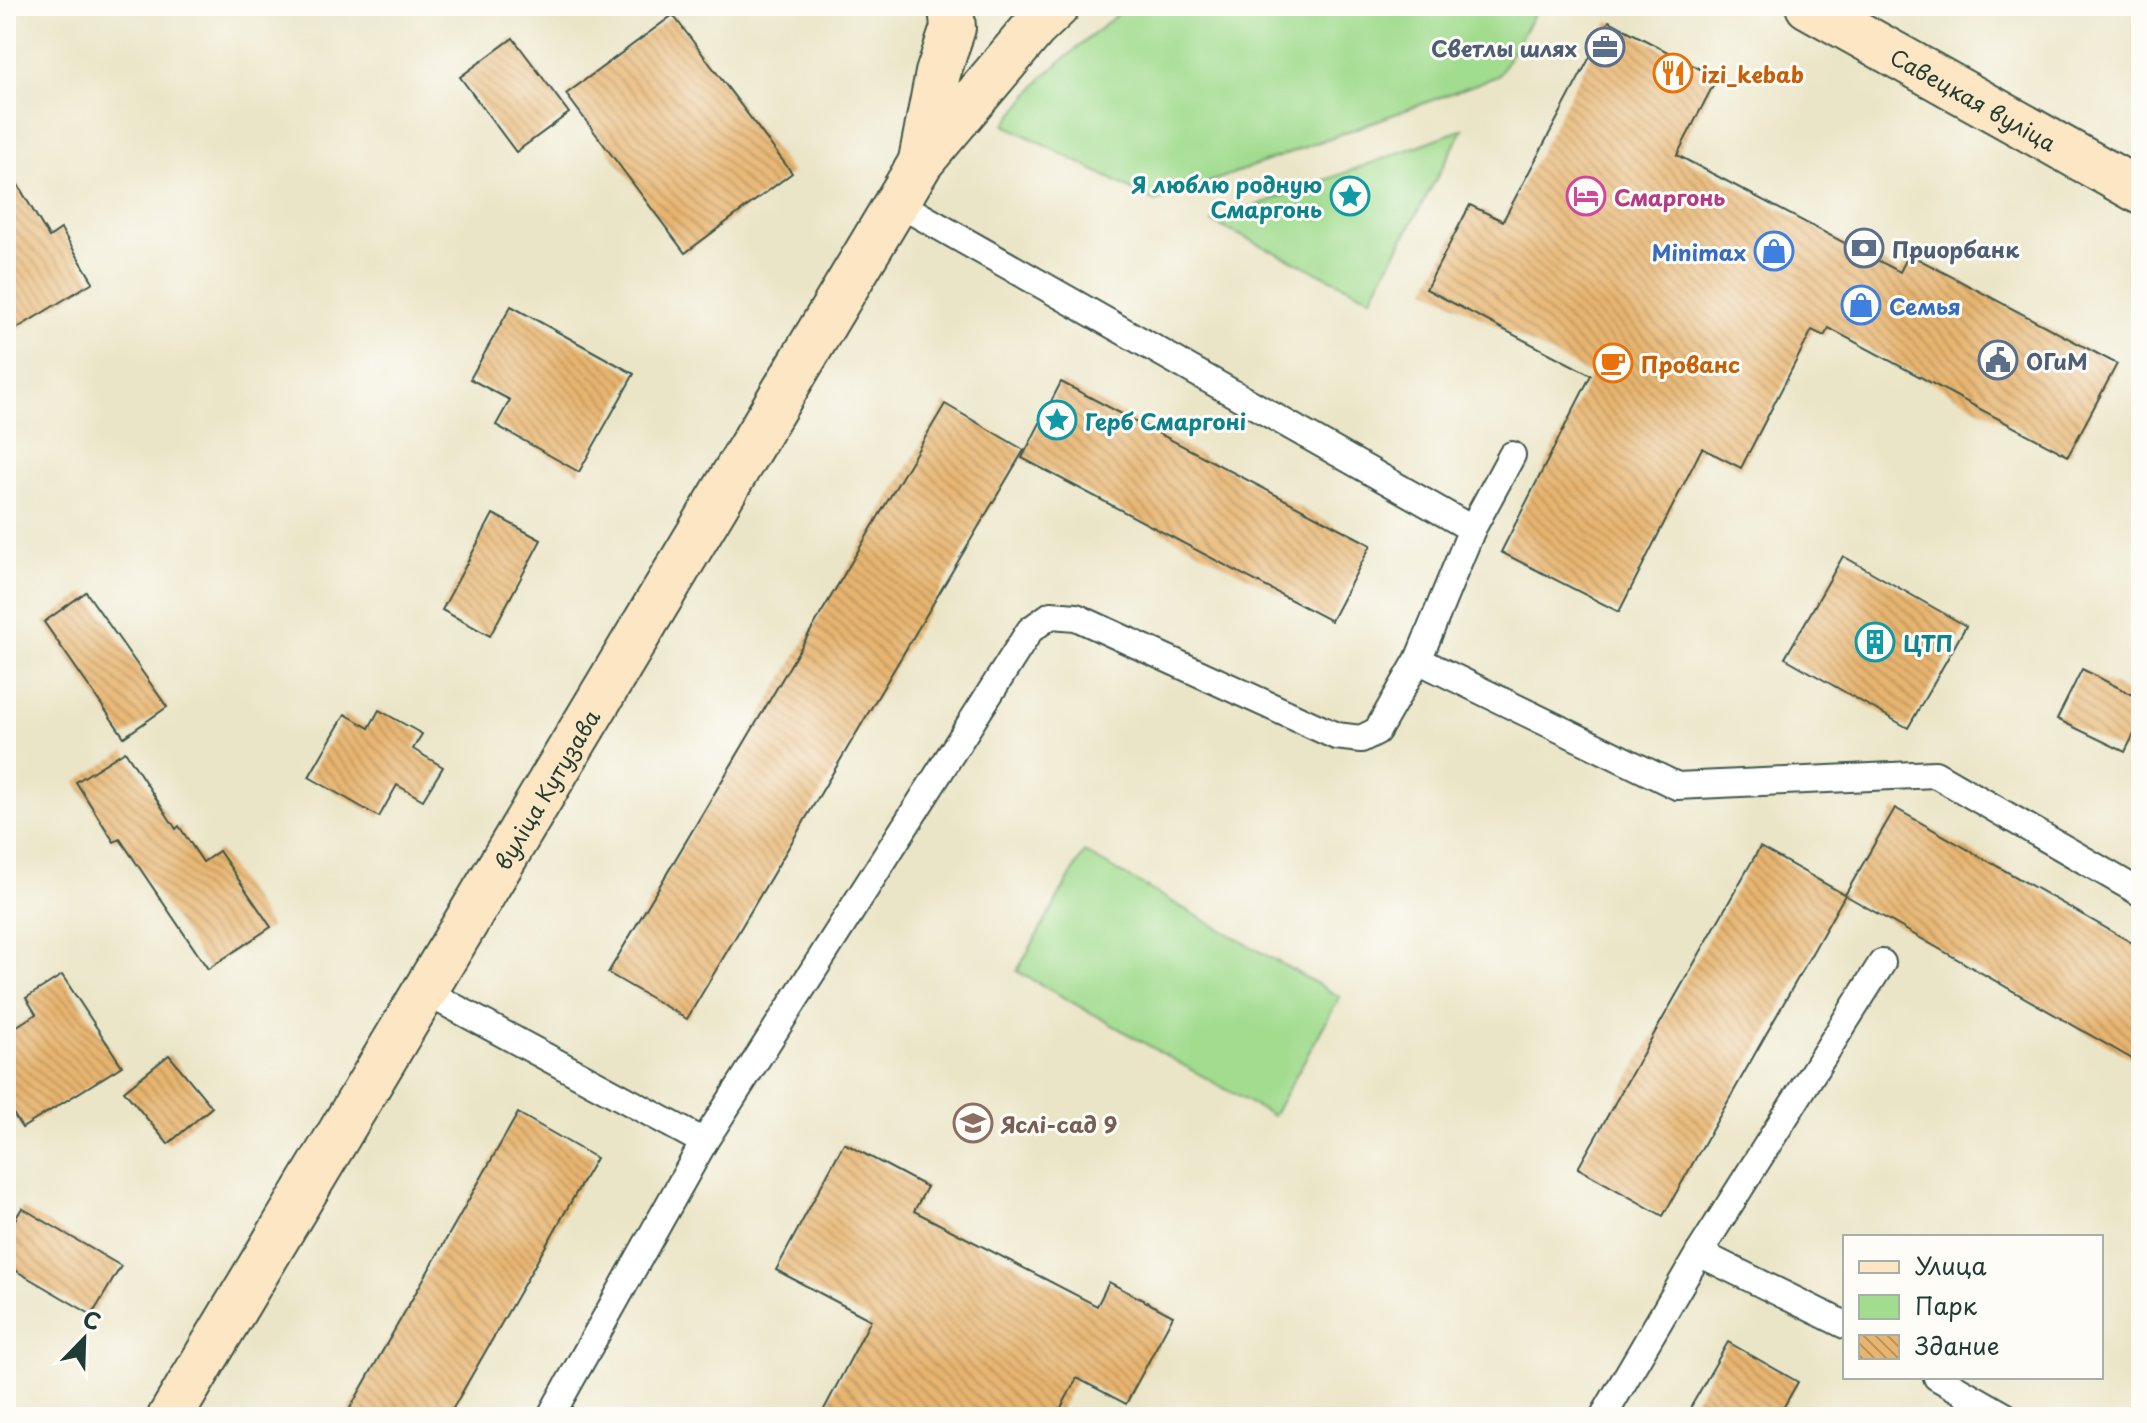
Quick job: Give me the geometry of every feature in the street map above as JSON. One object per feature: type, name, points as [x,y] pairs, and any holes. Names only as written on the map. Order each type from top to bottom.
[{"type":"main road","name":"вуліца Кутузава","points":[[921,162],[938,73],[953,28],[951,6]]},
{"type":"main road","name":"вуліца Кутузава","points":[[170,1417],[921,162],[1034,28],[1057,6]]},
{"type":"main road","name":"Савецкая вуліца","points":[[1808,6],[2141,192]]},
{"type":"lane","points":[[896,202],[1472,529]]},
{"type":"lane","points":[[550,1417],[704,1142],[1030,630],[1051,615],[1076,617],[1336,736],[1361,739],[1377,731],[1418,660],[1472,529],[1512,455]]},
{"type":"lane","points":[[1418,660],[1677,786],[1935,774],[2141,893]]},
{"type":"lane","points":[[1603,1417],[1699,1253],[1882,963]]},
{"type":"lane","points":[[424,991],[704,1142]]},
{"type":"lane","points":[[1699,1253],[1843,1324]]},
{"type":"lane","points":[[1940,1379],[2007,1417]]},
{"type":"green space","points":[[1127,6],[1539,6],[1498,76],[1156,202],[1005,125],[1044,76]]},
{"type":"green space","points":[[1463,129],[1371,298],[1212,222]]},
{"type":"green space","points":[[1084,852],[1340,997],[1273,1116],[1017,971]]},
{"type":"building","points":[[673,15],[792,173],[685,253],[566,94]]},
{"type":"building","points":[[1609,21],[1717,78],[1677,155],[1900,272],[1909,254],[2117,364],[2068,456],[1829,328],[1824,336],[1812,330],[1741,468],[1702,448],[1619,612],[1501,552],[1591,375],[1426,289],[1470,205],[1503,221]]},
{"type":"building","points":[[513,38],[569,113],[516,152],[460,77]]},
{"type":"building","points":[[6,165],[49,237],[61,229],[93,282],[6,335]]},
{"type":"building","points":[[511,306],[634,374],[579,472],[496,425],[510,400],[470,379]]},
{"type":"building","points":[[1061,382],[1371,545],[1331,621],[1022,458]]},
{"type":"building","points":[[945,404],[1024,450],[687,1019],[608,973]]},
{"type":"building","points":[[493,514],[541,540],[490,636],[442,610]]},
{"type":"building","name":"ЦТП","points":[[1843,556],[1966,626],[1908,728],[1785,658]]},
{"type":"building","points":[[86,592],[167,707],[124,737],[44,622]]},
{"type":"building","points":[[2082,669],[2141,699],[2141,720],[2125,752],[2057,719]]},
{"type":"building","points":[[379,710],[422,734],[413,749],[443,767],[423,800],[397,785],[379,817],[309,777],[345,714],[369,728]]},
{"type":"building","points":[[125,751],[176,829],[179,826],[203,862],[219,851],[271,927],[208,969],[120,839],[114,842],[76,782]]},
{"type":"building","points":[[1895,808],[2141,948],[2141,1064],[1845,895]]},
{"type":"building","points":[[1760,847],[1845,895],[1663,1216],[1578,1168]]},
{"type":"building","points":[[62,975],[122,1066],[22,1128],[6,1102],[6,1033],[36,1014],[26,998]]},
{"type":"building","points":[[169,1055],[212,1107],[168,1144],[124,1091]]},
{"type":"building","points":[[518,1113],[596,1158],[448,1417],[345,1417]]},
{"type":"building","points":[[844,1143],[927,1187],[914,1211],[1097,1306],[1109,1282],[1173,1316],[1126,1404],[1077,1378],[1056,1417],[820,1417],[871,1320],[776,1270]]},
{"type":"building","points":[[22,1208],[121,1266],[92,1315],[6,1265],[6,1234]]},
{"type":"building","points":[[1728,1342],[1798,1382],[1778,1417],[1685,1417]]},
{"type":"place","name":"Светлы шлях","points":[[1605,47]]},
{"type":"place","name":"izi_kebab","points":[[1673,73]]},
{"type":"place","name":"Я люблю родную Смаргонь","points":[[1350,196]]},
{"type":"place","name":"Смаргонь","points":[[1586,196]]},
{"type":"place","name":"Приорбанк","points":[[1864,248]]},
{"type":"place","name":"Minimax","points":[[1774,251]]},
{"type":"place","name":"Семья","points":[[1861,305]]},
{"type":"place","name":"ОГиМ","points":[[1998,360]]},
{"type":"place","name":"Прованс","points":[[1613,363]]},
{"type":"place","name":"Герб Смаргоні","points":[[1057,420]]},
{"type":"place","name":"ЦТП","points":[[1875,642]]},
{"type":"place","name":"Яслі-сад 9","points":[[973,1123]]}]
